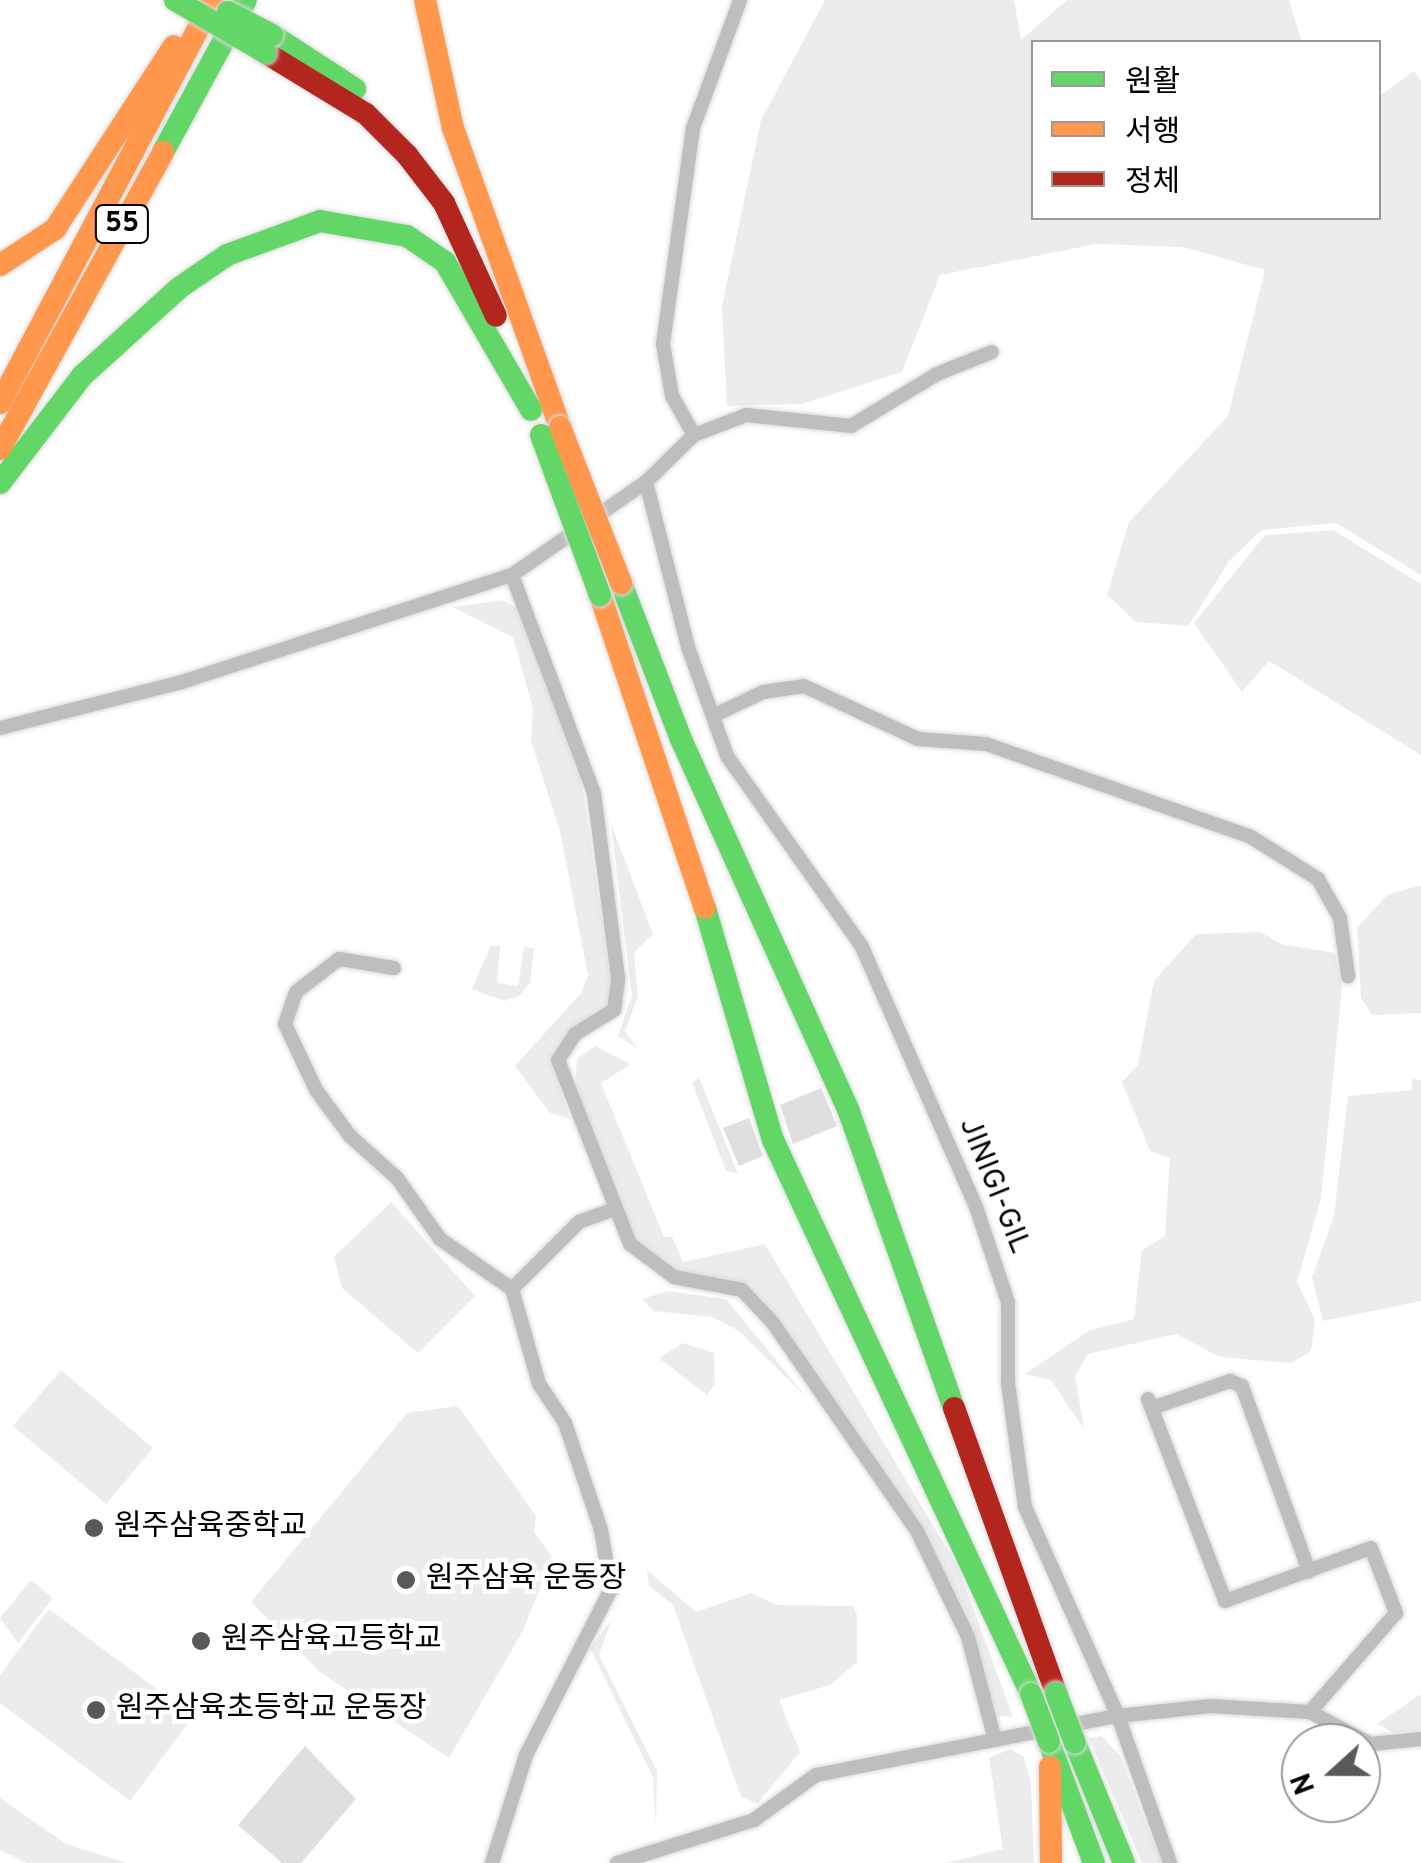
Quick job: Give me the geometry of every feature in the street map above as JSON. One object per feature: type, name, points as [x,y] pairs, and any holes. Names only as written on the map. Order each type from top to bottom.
[{"type":"highway","points":[[175,0],[269,44],[370,100],[414,142],[493,252]]},
{"type":"highway","points":[[0,265],[55,229],[204,0],[366,114],[444,203],[477,264],[531,410]]},
{"type":"highway","name":"55","points":[[0,403],[213,0]]},
{"type":"highway","name":"55","points":[[0,449],[246,0]]},
{"type":"highway","points":[[425,0],[453,128],[600,595],[658,750],[773,1140],[1031,1694],[1094,1863]]},
{"type":"highway","points":[[0,483],[82,376],[179,288],[227,255],[320,221],[407,236],[445,262],[531,410],[551,431],[621,583],[680,737],[848,1109],[1074,1743],[1124,1863]]},
{"type":"highway","points":[[1049,1742],[1050,1863]]},
{"type":"highway","points":[[1074,1743],[1110,1863]]},
{"type":"street","points":[[694,434],[672,396],[663,344],[693,128],[740,0]]},
{"type":"street","points":[[0,728],[182,682],[512,575],[646,482],[694,434],[746,415],[851,426],[992,352]]},
{"type":"street","name":"JINIGI-GIL","points":[[646,482],[712,716],[727,756],[862,947],[976,1208],[1008,1302],[1008,1383],[1025,1507],[1118,1716],[1170,1863]]},
{"type":"street","points":[[512,575],[594,793],[618,979],[614,1010],[575,1034],[558,1060],[615,1209],[630,1244],[652,1266],[742,1290],[773,1323],[917,1531],[968,1637],[994,1736]]},
{"type":"street","points":[[712,716],[763,692],[804,686],[918,739],[986,744],[1251,837],[1318,880],[1340,918],[1348,976]]},
{"type":"street","points":[[394,968],[339,959],[324,969],[296,992],[285,1024],[292,1045],[339,1121],[397,1178],[440,1239],[512,1289],[539,1384],[565,1423],[601,1530],[611,1590],[526,1754],[492,1863]]},
{"type":"street","points":[[512,1289],[578,1222],[615,1209]]},
{"type":"street","points":[[1309,1570],[1242,1386],[1230,1381],[1150,1404],[1225,1601],[1371,1548],[1396,1613],[1310,1712]]},
{"type":"street","points":[[617,1863],[754,1820],[816,1774],[994,1736],[1118,1716],[1210,1706],[1310,1712],[1371,1744],[1421,1739]]},
{"type":"shaded area","points":[[825,0],[1014,0],[1021,40],[1067,0],[1289,0],[1301,40],[1031,40],[1031,220],[1381,220],[1381,95],[1414,71],[1421,81],[1421,575],[1336,523],[1262,530],[1230,560],[1188,626],[1136,622],[1107,595],[1129,522],[1228,416],[1265,270],[1183,247],[1096,244],[940,275],[902,372],[802,404],[727,406],[722,306],[761,120]]},
{"type":"shaded area","points":[[1333,530],[1421,584],[1421,755],[1269,661],[1242,692],[1194,623],[1265,535]]},
{"type":"shaded area","points":[[502,600],[518,608],[582,785],[610,976],[608,1006],[573,1029],[551,1060],[570,1119],[550,1113],[515,1066],[581,993],[588,975],[560,831],[531,741],[533,709],[513,637],[453,607]]},
{"type":"shaded area","points":[[611,824],[653,934],[634,953],[638,996],[625,1031],[638,1049],[618,1036],[632,996]]},
{"type":"shaded area","points":[[1421,885],[1421,1013],[1372,1015],[1361,998],[1357,928],[1387,895]]},
{"type":"shaded area","points":[[1261,932],[1281,944],[1335,953],[1342,987],[1321,1198],[1297,1282],[1315,1320],[1311,1351],[1291,1363],[1220,1357],[1176,1334],[1088,1354],[1075,1376],[1084,1429],[1051,1380],[1025,1374],[1090,1330],[1134,1319],[1142,1250],[1165,1236],[1170,1158],[1150,1151],[1122,1082],[1138,1065],[1154,981],[1196,934]]},
{"type":"shaded area","points":[[491,945],[500,946],[497,983],[518,986],[524,947],[534,948],[530,983],[518,997],[504,1001],[472,989]]},
{"type":"shaded area","points":[[595,1046],[631,1064],[601,1083],[664,1237],[672,1237],[683,1262],[765,1244],[958,1567],[1013,1717],[998,1716],[926,1531],[775,1318],[745,1285],[680,1274],[634,1240],[575,1088],[577,1059]]},
{"type":"shaded area","points":[[699,1077],[738,1174],[726,1171],[692,1083]]},
{"type":"shaded area","points":[[1412,1079],[1421,1080],[1421,1301],[1323,1321],[1312,1277],[1334,1216],[1348,1096],[1412,1090]]},
{"type":"shaded area","points":[[391,1202],[475,1296],[418,1353],[342,1288],[334,1257]]},
{"type":"shaded area","points":[[668,1291],[726,1299],[807,1398],[739,1331],[712,1317],[654,1311],[642,1299]]},
{"type":"shaded area","points":[[683,1343],[714,1353],[715,1384],[707,1395],[659,1358]]},
{"type":"shaded area","points":[[61,1370],[153,1448],[106,1504],[13,1426]]},
{"type":"shaded area","name":"원주삼육 운동장","points":[[458,1406],[536,1516],[534,1532],[552,1557],[523,1631],[449,1758],[320,1672],[251,1602],[407,1413]]},
{"type":"shaded area","points":[[647,1570],[696,1612],[751,1593],[777,1605],[853,1606],[857,1615],[857,1662],[830,1685],[779,1700],[800,1752],[757,1804],[741,1797],[673,1605],[649,1586]]},
{"type":"shaded area","points":[[31,1580],[53,1598],[18,1643],[0,1618]]},
{"type":"shaded area","name":"원주삼육초등학교 운동장","points":[[49,1609],[193,1716],[130,1801],[0,1703],[0,1675]]},
{"type":"shaded area","points":[[612,1619],[599,1655],[657,1771],[656,1826],[653,1777],[590,1648]]},
{"type":"shaded area","points":[[1421,1694],[1421,1730],[1394,1733],[1378,1723]]},
{"type":"shaded area","points":[[1102,1736],[1120,1756],[1162,1863],[1142,1863],[1089,1738]]},
{"type":"shaded area","points":[[1010,1749],[1023,1756],[1031,1782],[1034,1863],[946,1863],[1003,1849],[989,1758]]},
{"type":"shaded area","points":[[0,1798],[66,1844],[127,1863],[27,1863],[0,1850]]},
{"type":"building","points":[[821,1088],[837,1126],[793,1144],[780,1105]]},
{"type":"building","points":[[749,1118],[763,1156],[739,1166],[723,1128]]},
{"type":"building","points":[[305,1746],[356,1799],[301,1863],[282,1863],[238,1825]]},
{"type":"traffic: fast","points":[[175,0],[266,53]]},
{"type":"traffic: fast","points":[[163,152],[246,0]]},
{"type":"traffic: fast","points":[[228,12],[272,35]]},
{"type":"traffic: fast","points":[[272,35],[355,89]]},
{"type":"traffic: fast","points":[[0,483],[82,376],[179,288],[227,255],[320,221],[407,236],[445,262],[531,410]]},
{"type":"traffic: fast","points":[[541,435],[600,595]]},
{"type":"traffic: fast","points":[[621,583],[680,737],[848,1109],[954,1408]]},
{"type":"traffic: fast","points":[[705,908],[773,1140],[1031,1694]]},
{"type":"traffic: fast","points":[[1056,1693],[1075,1743]]},
{"type":"traffic: fast","points":[[1031,1694],[1049,1742]]},
{"type":"traffic: fast","points":[[1049,1742],[1094,1863]]},
{"type":"traffic: fast","points":[[1075,1743],[1124,1863]]},
{"type":"traffic: slow","points":[[0,403],[213,0]]},
{"type":"traffic: slow","points":[[425,0],[453,128],[560,427]]},
{"type":"traffic: slow","points":[[0,265],[55,229],[174,46]]},
{"type":"traffic: slow","points":[[0,449],[163,152]]},
{"type":"traffic: slow","points":[[560,427],[621,583]]},
{"type":"traffic: slow","points":[[600,595],[705,908]]},
{"type":"traffic: slow","points":[[1050,1767],[1051,1863]]},
{"type":"traffic: jam","points":[[266,53],[366,114],[407,155],[444,203],[496,316]]},
{"type":"traffic: jam","points":[[954,1408],[1056,1693]]},
{"type":"place","name":"원주삼육중학교","points":[[94,1528]]},
{"type":"place","name":"원주삼육 운동장","points":[[406,1580]]},
{"type":"place","name":"원주삼육고등학교","points":[[201,1641]]},
{"type":"place","name":"원주삼육초등학교 운동장","points":[[96,1710]]}]
